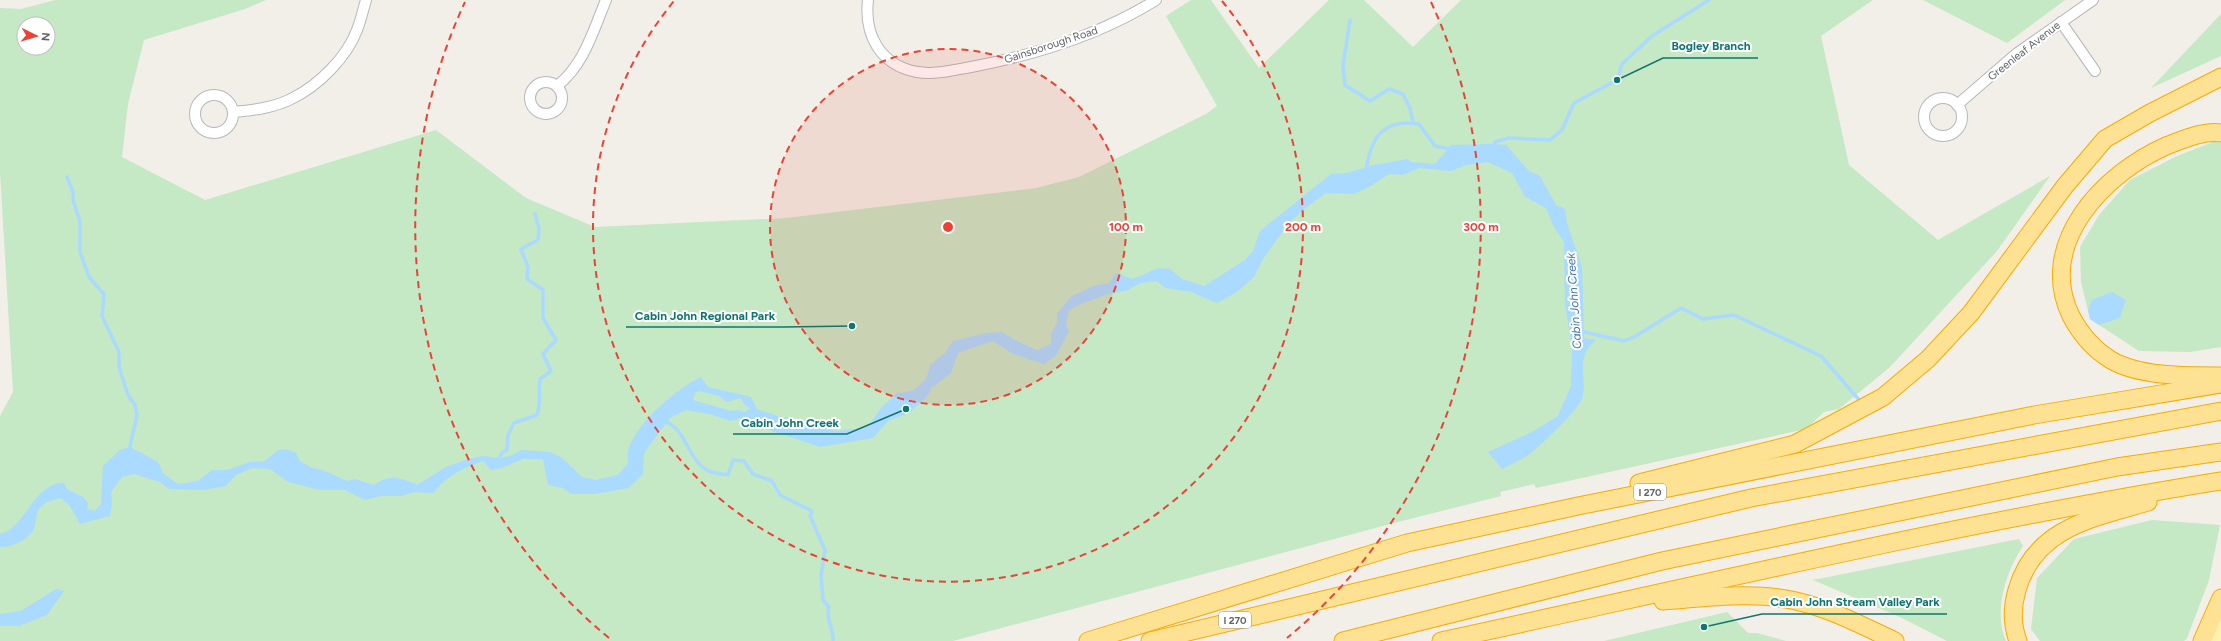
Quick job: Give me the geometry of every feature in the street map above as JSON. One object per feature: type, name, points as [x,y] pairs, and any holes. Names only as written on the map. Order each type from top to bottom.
[{"type":"highway","points":[[1578,506],[1615,489],[1795,444],[1883,397],[1928,359],[1971,313],[2065,186],[2105,139],[2150,113],[2221,77]]},
{"type":"highway","points":[[2221,132],[2184,138],[2152,153],[2128,166],[2102,188],[2082,213],[2069,236],[2063,261],[2062,289],[2068,310],[2078,330],[2092,347],[2112,361],[2135,370],[2191,376],[2221,376]]},
{"type":"highway","name":"I 270","points":[[1088,641],[1407,543],[1578,506],[2034,415],[2221,384]]},
{"type":"highway","name":"I 270","points":[[1150,641],[1751,498],[2221,411]]},
{"type":"highway","points":[[1343,641],[1662,561],[2117,467],[2221,452]]},
{"type":"highway","points":[[1441,641],[1858,548],[2148,492],[2221,481]]},
{"type":"highway","points":[[2018,641],[2013,616],[2015,598],[2020,578],[2031,559],[2047,540],[2094,517],[2221,481]]},
{"type":"highway","points":[[1606,605],[1760,596],[1796,601],[1834,612],[1895,641]]},
{"type":"highway","points":[[2202,641],[2221,598]]},
{"type":"main road","points":[[2214,641],[2221,618]]},
{"type":"street","points":[[234,112],[264,109],[294,98],[320,79],[340,59],[357,31],[366,0]]},
{"type":"street","points":[[557,86],[570,76],[580,62],[606,0]]},
{"type":"street","name":"Gainsborough Road","points":[[868,0],[866,15],[872,40],[889,58],[899,65],[910,70],[925,72],[950,71],[1004,61],[1031,54],[1088,34],[1117,21],[1156,0]]},
{"type":"street","name":"Greenleaf Avenue","points":[[1957,105],[2016,54],[2094,0]]},
{"type":"street","points":[[2061,22],[2095,71]]},
{"type":"green space","points":[[55,0],[266,0],[245,9],[144,40],[128,104],[122,157],[205,200],[436,130],[526,198],[595,227],[786,218],[1036,188],[1079,177],[1206,114],[1217,106],[1166,16],[1191,0],[1211,0],[1259,68],[1329,0],[1364,0],[1413,47],[1461,0],[1873,0],[1821,36],[1849,165],[1938,240],[2050,176],[1997,251],[1890,367],[1839,409],[1824,412],[1806,429],[1536,488],[1534,484],[1500,492],[1501,496],[1394,523],[953,641],[0,641],[0,416],[13,392],[0,172],[0,8],[21,9]]},
{"type":"green space","points":[[1923,0],[2065,0],[2007,43]]},
{"type":"green space","points":[[2221,14],[2221,56],[2151,88]]},
{"type":"green space","points":[[2213,142],[2221,142],[2221,347],[2190,352],[2139,351],[2090,319],[2081,282],[2080,247],[2099,215],[2130,180],[2177,156]]},
{"type":"green space","points":[[2152,520],[2220,525],[2209,580],[2187,638],[2184,641],[2040,641],[2031,629],[2037,578],[2074,539]]},
{"type":"green space","points":[[2019,539],[2023,546],[2011,567],[2003,592],[2001,604],[2002,629],[2006,641],[1947,641],[1902,618],[1813,580]]},
{"type":"green space","points":[[1727,612],[1748,633],[1757,633],[1786,641],[1604,641]]},
{"type":"water","points":[[1451,145],[1506,145],[1529,171],[1540,176],[1556,205],[1565,209],[1567,223],[1582,267],[1584,338],[1596,340],[1589,346],[1585,353],[1583,360],[1584,382],[1582,399],[1574,411],[1532,452],[1524,458],[1502,469],[1488,452],[1532,432],[1558,416],[1571,386],[1572,348],[1565,304],[1564,242],[1554,227],[1546,208],[1525,197],[1512,173],[1488,162],[1466,165],[1451,171],[1419,168],[1403,175],[1389,174],[1369,187],[1354,194],[1326,193],[1303,210],[1287,225],[1263,259],[1254,277],[1237,292],[1217,303],[1191,292],[1165,288],[1157,281],[1141,283],[1126,291],[1112,293],[1083,303],[1069,310],[1066,324],[1069,331],[1056,356],[1044,364],[1013,354],[993,341],[958,353],[951,373],[932,388],[926,398],[909,413],[888,421],[873,438],[820,447],[772,431],[743,418],[730,421],[710,414],[686,410],[670,418],[644,453],[643,474],[629,488],[594,494],[571,494],[563,488],[548,485],[543,459],[523,459],[502,468],[491,470],[483,461],[455,473],[433,493],[414,492],[402,496],[381,496],[365,500],[345,490],[320,490],[288,482],[270,469],[252,468],[236,475],[226,486],[204,490],[169,489],[160,482],[134,474],[122,477],[111,492],[112,505],[110,516],[80,524],[70,506],[60,498],[46,502],[40,508],[33,530],[26,538],[11,546],[0,547],[0,534],[9,530],[17,523],[37,497],[54,485],[64,483],[67,489],[83,497],[88,503],[87,509],[95,511],[101,504],[103,466],[120,450],[130,447],[158,462],[163,473],[178,484],[198,481],[212,470],[227,470],[250,462],[265,461],[278,450],[286,449],[296,453],[300,461],[310,467],[325,471],[347,481],[355,479],[374,485],[385,479],[395,478],[417,485],[446,467],[468,459],[483,456],[498,458],[510,456],[521,450],[550,452],[561,457],[582,477],[595,480],[618,475],[628,463],[628,453],[632,441],[648,419],[680,389],[701,377],[708,387],[751,397],[757,409],[783,418],[790,417],[807,427],[838,431],[868,427],[881,408],[896,394],[914,390],[926,379],[930,365],[945,353],[953,341],[986,333],[1002,332],[1037,350],[1051,344],[1051,334],[1057,323],[1057,313],[1072,296],[1093,286],[1109,283],[1116,273],[1132,279],[1159,268],[1170,269],[1182,279],[1204,286],[1245,260],[1253,251],[1260,231],[1331,174],[1347,173],[1374,165],[1407,159],[1411,162],[1435,164]],"holes":[[[700,391],[719,396],[727,402],[740,398],[747,407],[751,408],[744,412],[740,410],[731,411],[693,400],[695,393]]]},
{"type":"water","points":[[2112,292],[2126,300],[2120,318],[2099,325],[2090,319],[2088,310],[2092,300]]},
{"type":"water","points":[[56,589],[64,591],[47,615],[19,626],[0,626],[0,614],[21,611]]},
{"type":"waterway","points":[[1492,148],[1495,142],[1509,138],[1550,140],[1562,130],[1574,103],[1617,80],[1622,64],[1652,36],[1709,0]]},
{"type":"waterway","points":[[1350,20],[1343,65],[1345,85],[1370,101],[1389,89],[1403,94],[1410,108],[1413,123]]},
{"type":"waterway","name":"Cabin John Creek","points":[[1366,172],[1368,160],[1375,141],[1380,133],[1396,124],[1419,124],[1435,146],[1451,149]]},
{"type":"waterway","points":[[67,177],[73,192],[73,200],[80,222],[80,252],[89,277],[104,294],[102,316],[119,352],[119,367],[128,395],[135,405],[137,415],[129,451]]},
{"type":"waterway","points":[[496,462],[503,452],[507,450],[508,435],[514,423],[537,415],[540,379],[551,371],[543,354],[556,340],[543,318],[543,290],[527,279],[528,267],[521,249],[538,240],[539,229],[535,214]]},
{"type":"waterway","points":[[1580,331],[1624,341],[1636,336],[1681,308],[1703,319],[1734,315],[1821,356],[1860,401]]},
{"type":"waterway","points":[[664,421],[678,430],[695,459],[707,470],[714,473],[728,475],[733,460],[744,461],[753,474],[772,481],[780,495],[812,511],[810,516],[825,550],[821,576],[823,600],[829,607],[828,615],[833,641]]},
{"type":"place","name":"Bogley Branch","points":[[1617,80]]},
{"type":"place","name":"Cabin John Regional Park","points":[[852,326]]},
{"type":"place","name":"Cabin John Creek","points":[[906,409]]},
{"type":"place","name":"Cabin John Stream Valley Park","points":[[1704,627]]}]
